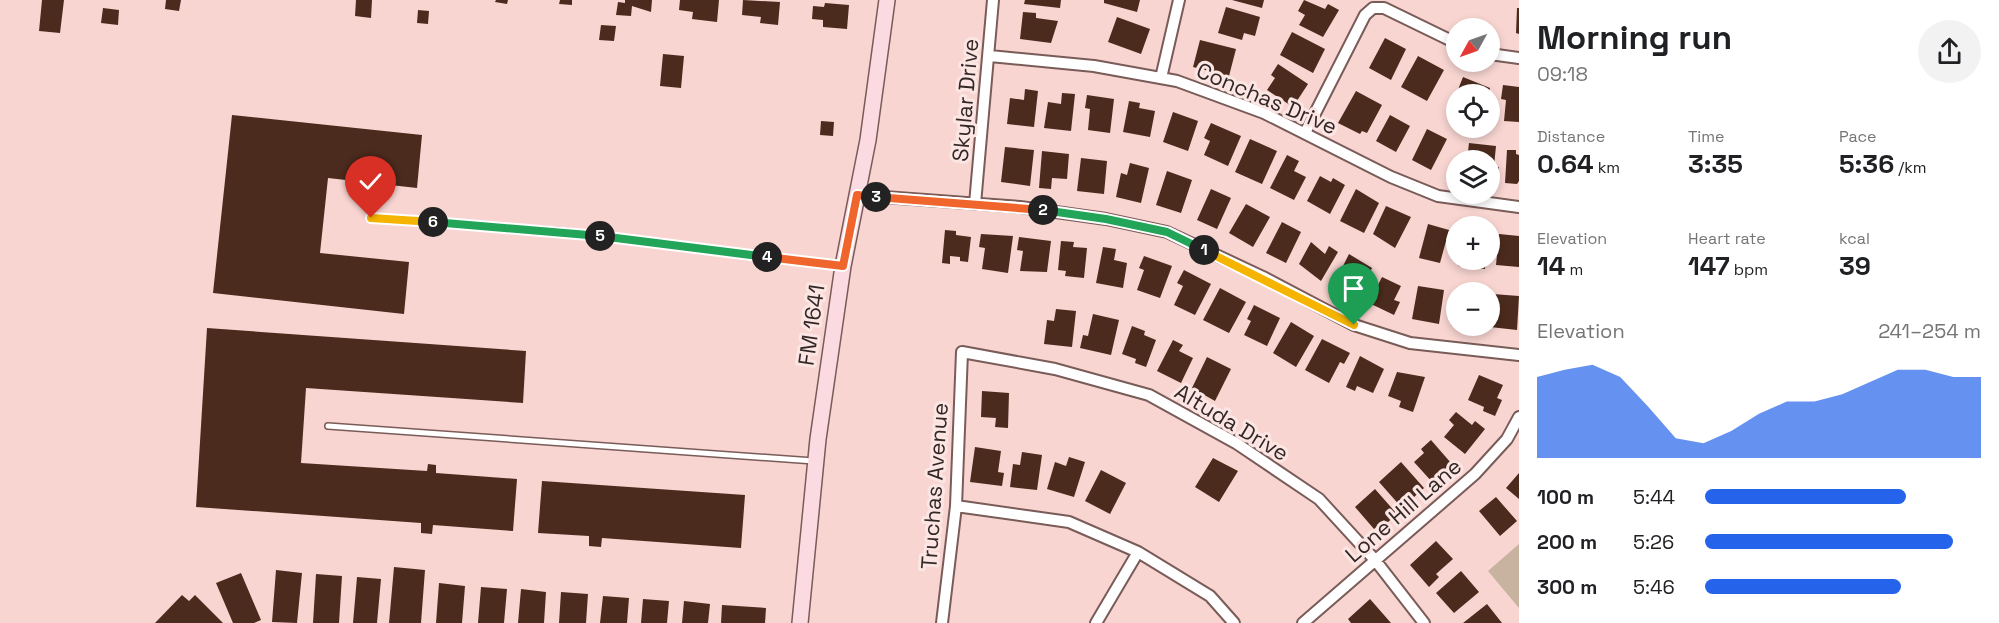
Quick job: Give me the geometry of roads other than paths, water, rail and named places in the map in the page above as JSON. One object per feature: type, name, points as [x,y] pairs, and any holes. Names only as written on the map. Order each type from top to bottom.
[{"type":"main road","name":"FM 1641","points":[[800,623],[816,461],[843,266],[868,140],[887,0]]},
{"type":"street","name":"Skylar Drive","points":[[975,204],[990,56],[993,0]]},
{"type":"street","points":[[1161,78],[1179,0]]},
{"type":"street","points":[[1305,134],[1365,15],[1373,8],[1384,8],[1446,38]]},
{"type":"street","points":[[1500,55],[1519,58]]},
{"type":"street","name":"Conchas Drive","points":[[990,56],[1094,66],[1177,81],[1264,113],[1391,177],[1438,196],[1519,207]]},
{"type":"street","points":[[857,195],[975,204],[1106,219],[1167,232],[1263,277],[1354,325],[1410,343],[1519,355]]},
{"type":"street","name":"Truchas Avenue","points":[[942,623],[956,506],[962,352]]},
{"type":"street","name":"Altuda Drive","points":[[962,352],[1055,369],[1149,395],[1236,442],[1319,499],[1376,560],[1424,623]]},
{"type":"street","name":"Lone Hill Lane","points":[[1303,623],[1475,474],[1507,439],[1519,417]]},
{"type":"street","points":[[956,506],[1069,522],[1138,552],[1210,596],[1234,623]]},
{"type":"street","points":[[1096,623],[1138,552]]},
{"type":"lane","points":[[371,218],[562,231],[843,266]]},
{"type":"lane","points":[[328,426],[816,461]]}]
